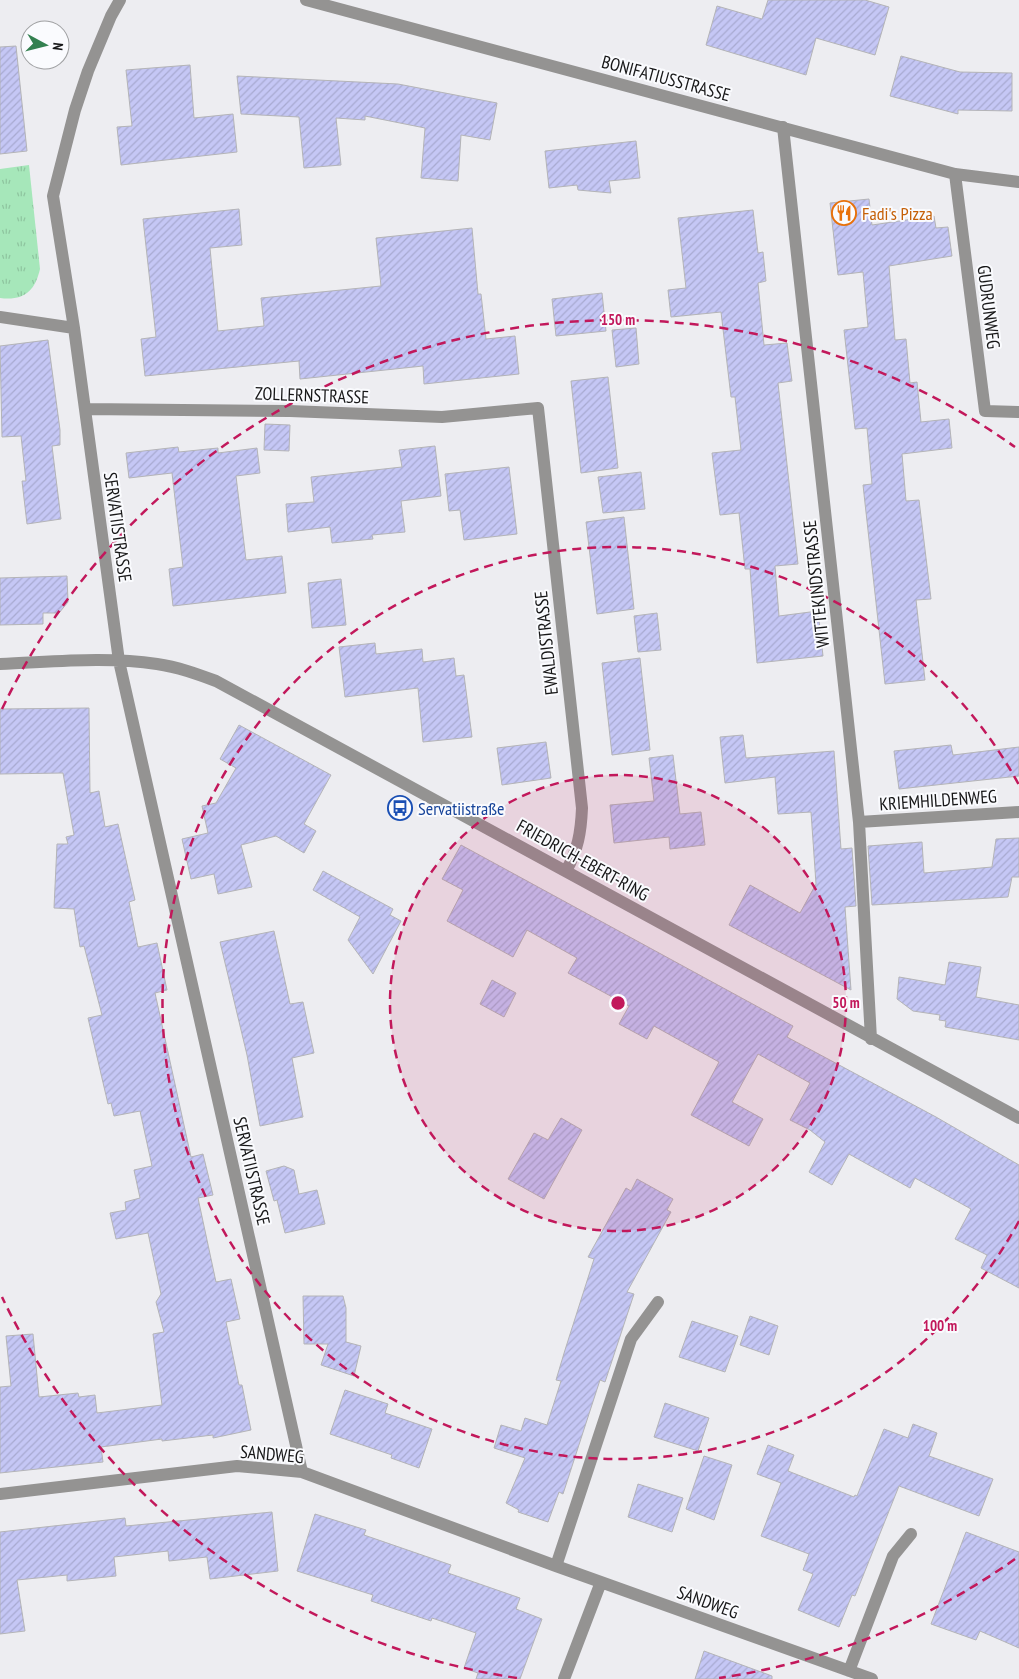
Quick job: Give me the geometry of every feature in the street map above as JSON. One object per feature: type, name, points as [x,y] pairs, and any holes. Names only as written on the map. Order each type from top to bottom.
[{"type":"street","name":"SERVATIISTRASSE","points":[[120,0],[111,16],[88,71],[75,110],[53,196],[74,328],[119,661],[302,1472]]},
{"type":"street","name":"BONIFATIUSSTRASSE","points":[[306,0],[955,174],[1019,182]]},
{"type":"street","name":"WITTEKINDSTRASSE","points":[[783,127],[859,822],[871,1039]]},
{"type":"street","name":"GUDRUNWEG","points":[[955,174],[984,411],[1019,412]]},
{"type":"street","points":[[0,318],[74,328]]},
{"type":"street","name":"ZOLLERNSTRASSE","points":[[85,409],[290,411],[442,417],[538,408]]},
{"type":"street","name":"EWALDISTRASSE","points":[[538,408],[582,808],[581,835],[575,855],[566,871]]},
{"type":"street","name":"FRIEDRICH-EBERT-RING","points":[[0,664],[119,661],[157,664],[186,670],[224,684],[871,1039],[1019,1118]]},
{"type":"street","name":"KRIEMHILDENWEG","points":[[859,822],[1019,812]]},
{"type":"street","points":[[556,1566],[631,1339],[658,1302]]},
{"type":"street","name":"SANDWEG","points":[[0,1494],[237,1466],[302,1472],[556,1566],[872,1679]]},
{"type":"street","points":[[849,1671],[892,1556],[911,1534]]},
{"type":"street","points":[[564,1679],[601,1582]]},
{"type":"green space","points":[[29,165],[40,269],[35,283],[27,293],[16,298],[0,298],[0,169]]},
{"type":"building","points":[[768,0],[865,0],[889,7],[875,55],[816,38],[806,75],[706,45],[717,6],[762,19]]},
{"type":"building","points":[[16,46],[27,151],[0,154],[0,47]]},
{"type":"building","points":[[901,56],[960,72],[1012,73],[1012,111],[958,110],[958,114],[890,96]]},
{"type":"building","points":[[190,65],[194,118],[233,114],[237,152],[121,165],[117,127],[132,126],[126,70]]},
{"type":"building","points":[[237,76],[398,84],[497,103],[490,140],[461,135],[458,181],[421,178],[425,128],[365,116],[365,120],[336,118],[341,165],[304,168],[299,117],[241,114]]},
{"type":"building","points":[[636,141],[640,178],[609,181],[611,193],[578,190],[577,185],[549,188],[545,151]]},
{"type":"building","points":[[869,199],[872,225],[934,216],[936,228],[948,227],[952,256],[889,266],[895,340],[906,339],[910,383],[917,382],[921,422],[949,419],[952,448],[902,454],[906,501],[919,500],[931,599],[916,600],[925,680],[885,684],[863,485],[872,484],[867,428],[855,429],[844,330],[868,327],[863,272],[838,275],[830,203]]},
{"type":"building","points":[[239,209],[242,245],[210,248],[218,331],[264,326],[261,298],[381,286],[376,238],[472,228],[478,294],[481,294],[486,339],[515,336],[519,374],[424,384],[423,366],[300,379],[299,361],[145,376],[141,339],[156,337],[143,219]]},
{"type":"building","points":[[753,210],[758,253],[763,252],[766,281],[758,283],[764,345],[787,343],[792,381],[778,383],[798,564],[775,566],[779,616],[818,611],[823,656],[757,663],[750,569],[745,569],[739,513],[720,515],[712,453],[741,450],[735,397],[731,397],[721,312],[671,317],[668,290],[686,288],[678,218]]},
{"type":"building","points":[[602,293],[606,331],[556,336],[552,299]]},
{"type":"building","points":[[636,328],[639,364],[616,367],[612,330]]},
{"type":"building","points":[[48,340],[60,430],[60,445],[52,446],[61,519],[27,524],[22,481],[26,481],[21,436],[2,437],[0,346]]},
{"type":"building","points":[[608,377],[618,468],[581,473],[571,381]]},
{"type":"building","points":[[265,424],[290,425],[289,451],[264,450]]},
{"type":"building","points":[[435,446],[441,496],[401,501],[405,532],[372,535],[373,539],[332,543],[330,527],[288,532],[286,504],[314,502],[311,477],[402,467],[399,450]]},
{"type":"building","points":[[178,447],[179,452],[218,448],[218,453],[257,448],[260,473],[236,476],[246,560],[282,556],[286,593],[173,606],[169,569],[183,567],[172,473],[129,478],[126,453]]},
{"type":"building","points":[[509,467],[517,534],[464,540],[460,510],[449,511],[445,474]]},
{"type":"building","points":[[641,472],[645,509],[603,513],[598,477]]},
{"type":"building","points":[[624,517],[634,609],[597,614],[586,522]]},
{"type":"building","points":[[67,576],[68,602],[59,613],[43,613],[43,624],[0,625],[0,578]]},
{"type":"building","points":[[341,579],[346,625],[312,628],[308,583]]},
{"type":"building","points":[[657,613],[661,650],[638,652],[634,616]]},
{"type":"building","points":[[375,643],[376,654],[422,649],[423,662],[454,658],[456,676],[464,675],[472,737],[423,742],[418,688],[345,697],[339,647]]},
{"type":"building","points":[[640,658],[650,750],[612,755],[602,663]]},
{"type":"building","points":[[89,708],[90,793],[99,791],[105,827],[118,824],[135,900],[129,902],[138,947],[157,943],[167,990],[155,993],[191,1157],[203,1154],[213,1195],[198,1198],[216,1282],[231,1279],[240,1319],[226,1322],[239,1385],[242,1385],[251,1430],[213,1438],[213,1435],[162,1441],[162,1439],[101,1447],[103,1462],[0,1473],[0,1387],[11,1386],[6,1336],[33,1334],[39,1397],[78,1393],[79,1397],[95,1395],[97,1413],[162,1405],[153,1334],[164,1332],[156,1302],[161,1294],[148,1233],[116,1239],[110,1213],[126,1210],[125,1202],[140,1198],[134,1170],[152,1166],[140,1111],[114,1116],[111,1103],[108,1104],[88,1018],[102,1015],[84,946],[80,947],[74,909],[54,908],[57,844],[68,844],[66,837],[74,835],[63,773],[0,774],[0,709]]},
{"type":"building","points":[[239,725],[331,775],[304,824],[316,831],[304,853],[276,836],[241,845],[252,887],[218,894],[214,874],[191,879],[182,839],[208,833],[202,806],[216,803],[236,768],[220,759]]},
{"type":"building","points":[[743,735],[746,758],[834,751],[841,849],[852,848],[856,906],[845,907],[851,990],[729,925],[750,885],[800,913],[816,884],[811,812],[778,814],[775,777],[725,783],[720,737]]},
{"type":"building","points":[[546,742],[551,778],[502,785],[497,748]]},
{"type":"building","points":[[951,745],[953,755],[1019,747],[1019,776],[899,789],[894,751]]},
{"type":"building","points":[[673,755],[680,814],[701,812],[705,845],[670,849],[669,837],[614,843],[610,805],[654,801],[649,758]]},
{"type":"building","points":[[1019,838],[1019,877],[1012,877],[1008,897],[872,905],[868,846],[922,842],[924,873],[992,867],[996,839]]},
{"type":"building","points":[[461,845],[793,1026],[787,1037],[936,1117],[1019,1165],[1019,1288],[981,1268],[987,1255],[955,1239],[971,1209],[915,1178],[910,1188],[849,1154],[832,1185],[809,1172],[825,1142],[810,1130],[790,1120],[810,1083],[758,1054],[732,1102],[763,1119],[749,1146],[691,1115],[719,1062],[654,1026],[647,1039],[619,1024],[629,1006],[568,973],[577,958],[527,930],[513,957],[447,921],[463,890],[442,879]]},
{"type":"building","points":[[323,871],[393,909],[390,915],[401,921],[373,974],[348,940],[360,917],[313,890]]},
{"type":"building","points":[[274,931],[290,1004],[303,1002],[314,1053],[292,1058],[303,1117],[260,1126],[247,1055],[220,942]]},
{"type":"building","points":[[949,962],[981,967],[976,997],[1019,1005],[1019,1040],[945,1027],[946,1021],[939,1020],[940,1015],[913,1011],[897,999],[899,977],[945,985]]},
{"type":"building","points":[[492,980],[516,993],[504,1017],[480,1004]]},
{"type":"building","points":[[561,1118],[582,1130],[544,1199],[508,1179],[534,1133],[548,1140]]},
{"type":"building","points":[[284,1166],[294,1170],[299,1194],[317,1190],[325,1224],[285,1233],[277,1200],[274,1201],[266,1171]]},
{"type":"building","points":[[637,1179],[673,1199],[667,1210],[671,1212],[627,1292],[634,1294],[605,1382],[600,1380],[563,1494],[559,1492],[548,1522],[518,1512],[519,1510],[506,1503],[525,1458],[494,1448],[501,1425],[521,1431],[525,1418],[547,1425],[561,1381],[556,1380],[594,1259],[588,1257],[626,1188],[631,1191]]},
{"type":"building","points":[[303,1296],[343,1296],[346,1308],[346,1342],[361,1346],[354,1376],[321,1365],[328,1344],[304,1344]]},
{"type":"building","points":[[750,1316],[778,1326],[769,1355],[740,1345]]},
{"type":"building","points":[[692,1321],[738,1336],[725,1372],[679,1357]]},
{"type":"building","points":[[345,1390],[388,1404],[385,1413],[432,1429],[419,1468],[391,1458],[392,1455],[330,1434]]},
{"type":"building","points":[[665,1403],[709,1418],[698,1451],[654,1437]]},
{"type":"building","points":[[913,1424],[937,1433],[929,1456],[993,1479],[979,1516],[899,1486],[855,1596],[852,1595],[839,1627],[798,1610],[813,1574],[803,1570],[809,1554],[761,1536],[781,1483],[757,1474],[768,1445],[794,1455],[788,1471],[854,1497],[855,1495],[857,1496],[884,1429],[908,1438]]},
{"type":"building","points":[[704,1456],[732,1465],[714,1520],[686,1509]]},
{"type":"building","points":[[638,1484],[683,1498],[672,1532],[628,1517]]},
{"type":"building","points":[[272,1512],[278,1571],[210,1579],[207,1557],[169,1561],[168,1551],[114,1557],[116,1576],[67,1581],[67,1575],[17,1580],[25,1631],[0,1634],[0,1532],[125,1518],[126,1526]]},
{"type":"building","points":[[315,1514],[366,1530],[364,1535],[451,1565],[448,1573],[520,1598],[516,1609],[542,1619],[520,1679],[476,1679],[478,1673],[464,1668],[476,1633],[432,1618],[431,1621],[371,1601],[373,1595],[297,1571]]},
{"type":"building","points":[[966,1532],[1019,1552],[1019,1648],[980,1631],[976,1640],[931,1624]]},
{"type":"building","points":[[704,1651],[772,1676],[772,1679],[695,1679]]},
{"type":"place","name":"Fadi's Pizza","points":[[844,213]]},
{"type":"place","name":"Servatiistraße","points":[[400,808]]}]
